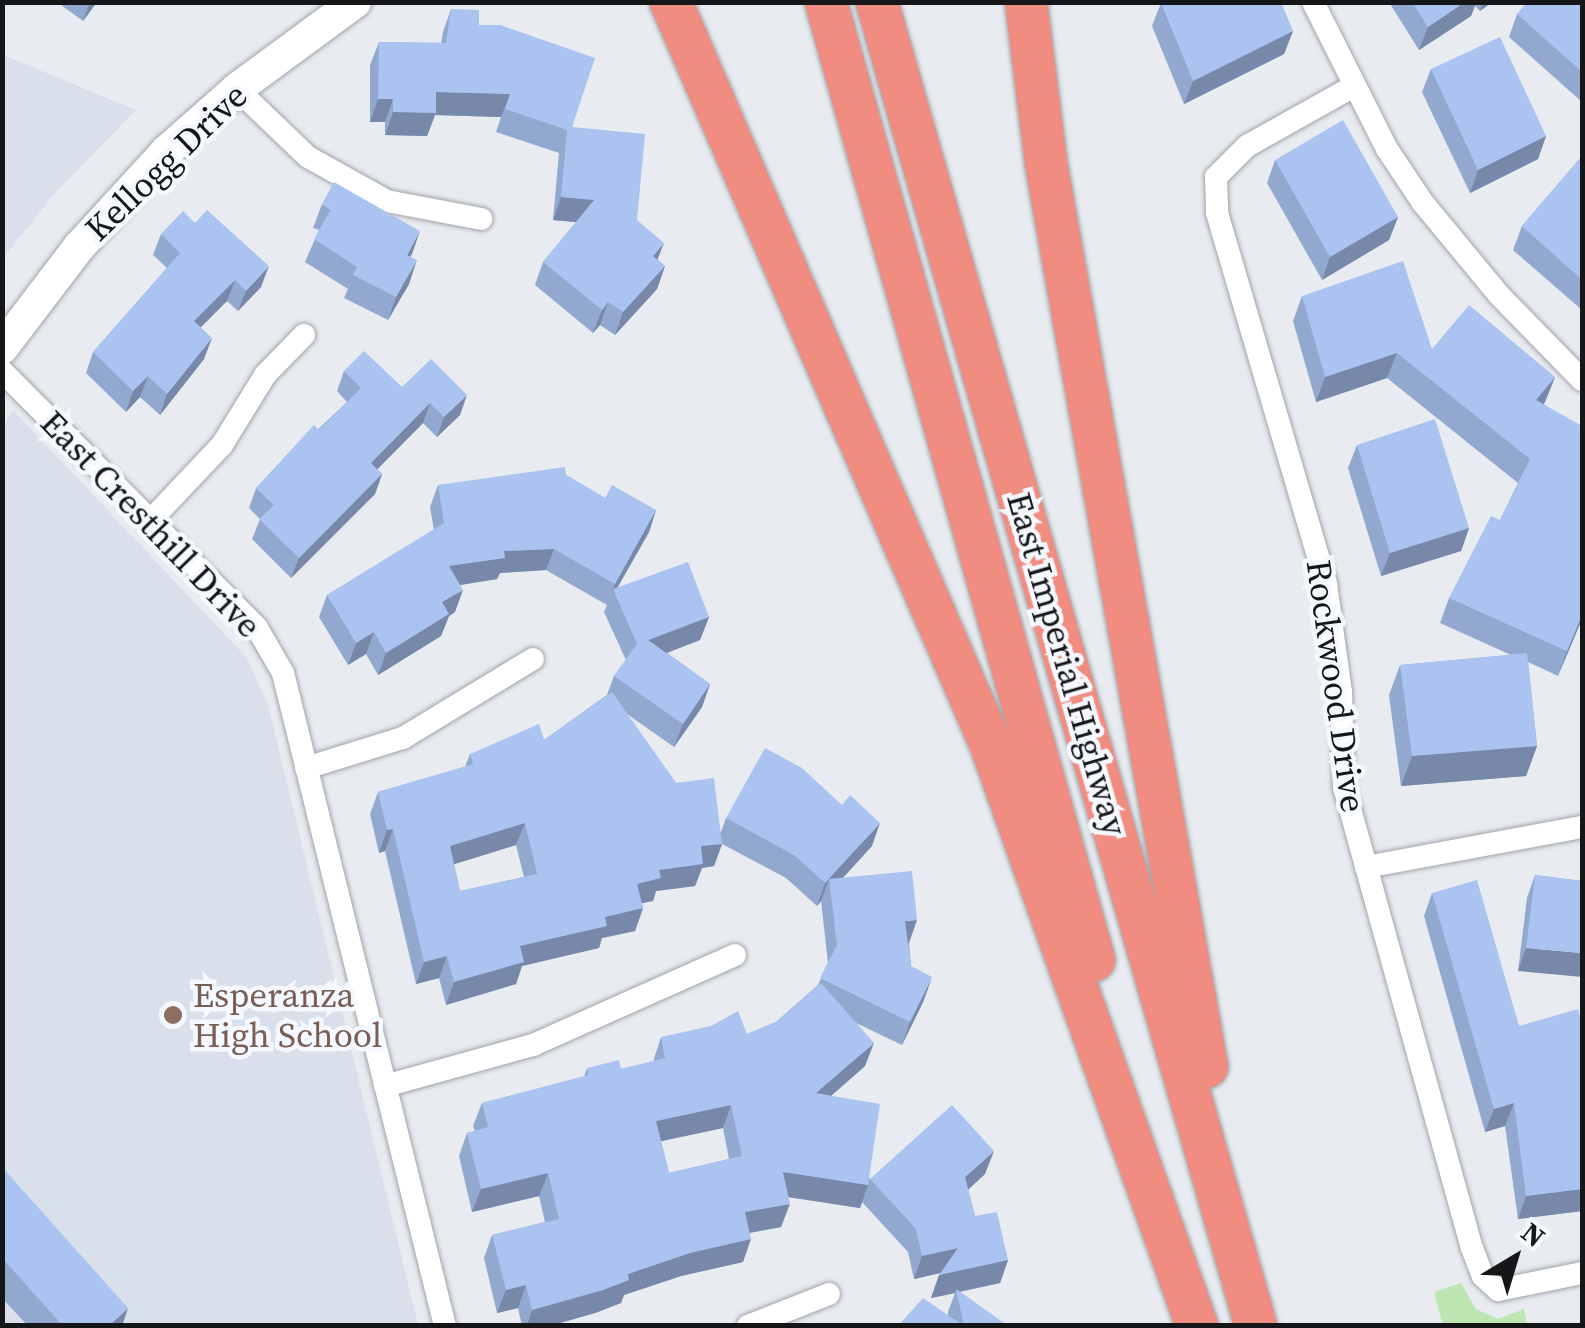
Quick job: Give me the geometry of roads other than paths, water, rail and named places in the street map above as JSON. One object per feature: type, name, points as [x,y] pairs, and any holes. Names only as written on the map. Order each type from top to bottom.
[{"type":"highway","points":[[671,2],[991,745],[1197,1326]]},
{"type":"highway","name":"East Imperial Highway","points":[[826,2],[1197,1326]]},
{"type":"highway","name":"East Imperial Highway","points":[[877,2],[1252,1312]]},
{"type":"highway","points":[[1026,2],[1046,162],[1252,1312]]},
{"type":"main road","name":"Kellogg Drive","points":[[2,348],[79,247],[167,151],[237,89],[355,2]]},
{"type":"street","points":[[1313,2],[1354,86],[1423,203],[1499,295],[1582,380]]},
{"type":"street","name":"Rockwood Drive","points":[[1354,86],[1247,146],[1216,177],[1217,213],[1326,584],[1342,692],[1344,787],[1456,1196],[1483,1276],[1498,1290],[1582,1272]]},
{"type":"street","points":[[237,89],[308,157],[388,201],[481,219]]},
{"type":"street","points":[[151,520],[222,445],[265,375],[304,335]]},
{"type":"street","name":"East Cresthill Drive","points":[[2,371],[257,628],[283,674],[445,1326]]},
{"type":"street","points":[[306,768],[403,738],[533,659]]},
{"type":"street","points":[[1366,867],[1582,827]]},
{"type":"street","points":[[385,1086],[534,1045],[736,955]]},
{"type":"street","points":[[748,1326],[829,1294]]},
{"type":"place","name":"Esperanza High School","points":[[173,1015]]}]
